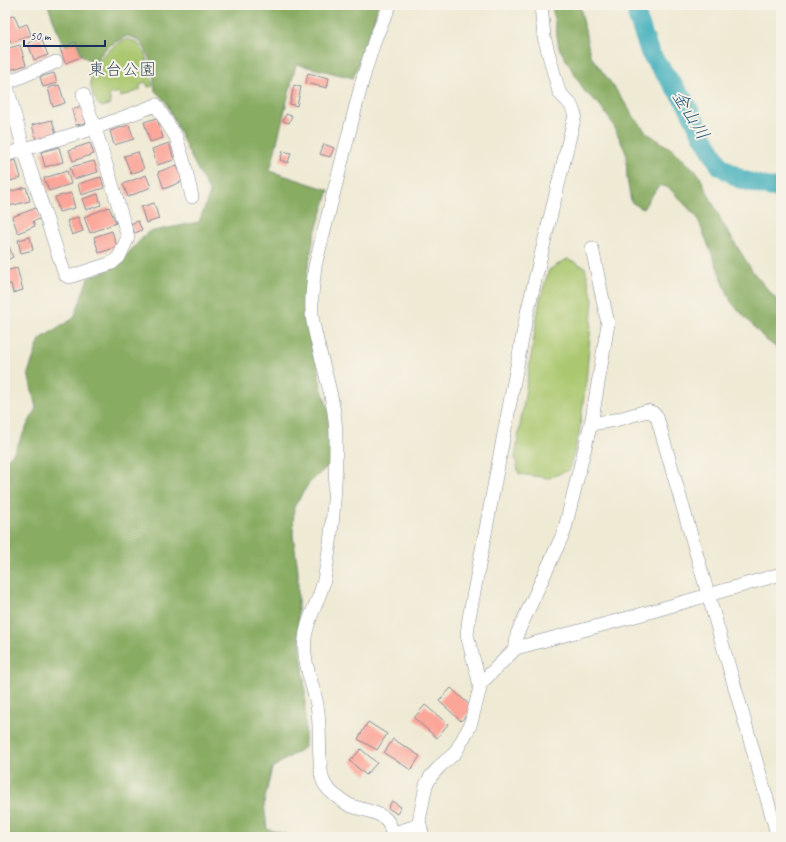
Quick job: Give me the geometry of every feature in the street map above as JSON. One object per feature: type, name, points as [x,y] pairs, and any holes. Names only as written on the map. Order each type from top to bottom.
[{"type":"street","points":[[390,5],[375,39],[363,78],[315,266],[312,290],[313,322],[336,422],[336,438],[334,493],[328,562],[320,594],[307,626],[305,652],[317,705],[320,733],[321,770],[324,783],[332,792],[350,805],[379,814],[387,821],[392,831],[391,836],[422,831],[420,821],[426,785],[441,764],[455,753],[470,726],[480,684],[467,635],[468,618],[527,313],[576,115],[571,105],[559,92],[544,37],[541,5]]},
{"type":"street","points":[[56,62],[6,81],[24,150],[65,275],[69,277],[112,263],[119,257],[128,237],[95,128],[83,94]]},
{"type":"street","points":[[5,155],[95,128],[156,105],[176,137],[186,166],[192,197]]},
{"type":"street","points":[[516,648],[516,634],[564,532],[591,424],[608,324],[592,248]]},
{"type":"street","points":[[591,424],[615,420],[647,411],[653,413],[657,417],[778,837]]},
{"type":"street","points":[[480,684],[516,648],[781,574]]},
{"type":"green space","points":[[48,5],[378,5],[374,22],[353,78],[296,64],[270,171],[329,190],[314,236],[307,273],[310,317],[321,387],[330,414],[338,457],[309,483],[294,507],[293,535],[298,570],[298,616],[305,689],[305,747],[272,768],[264,803],[267,829],[295,837],[5,837],[5,795],[7,789],[5,781],[5,461],[14,452],[36,408],[28,373],[40,339],[74,318],[88,278],[115,267],[148,232],[199,222],[210,193],[189,153],[166,102],[155,91],[151,64],[142,44],[137,39],[127,36],[107,47],[94,63],[62,43]]},
{"type":"green space","points":[[552,5],[580,5],[590,55],[647,133],[673,150],[698,173],[723,224],[753,272],[781,305],[781,351],[766,340],[731,302],[697,217],[669,188],[660,185],[643,209],[631,202],[627,178],[626,153],[613,124],[599,104],[585,92],[559,48]]},
{"type":"green space","name":"東台公園","points":[[127,39],[137,42],[145,53],[153,86],[148,87],[146,82],[140,84],[140,90],[121,97],[119,92],[109,95],[111,104],[102,107],[95,99],[91,86],[91,77],[94,68],[104,54],[111,48]]},
{"type":"green space","points":[[567,259],[585,267],[593,300],[586,382],[579,434],[569,470],[549,478],[519,474],[515,458],[540,299],[549,270]]},
{"type":"building","points":[[14,15],[19,27],[27,24],[31,35],[11,43],[5,30],[5,19]]},
{"type":"building","points":[[41,38],[48,55],[34,60],[28,43]]},
{"type":"building","points":[[76,42],[81,57],[65,63],[60,48]]},
{"type":"building","points":[[20,45],[26,65],[10,70],[8,62],[5,62],[5,49]]},
{"type":"building","points":[[54,73],[57,83],[43,87],[40,77]]},
{"type":"building","points":[[308,73],[329,78],[327,88],[306,83]]},
{"type":"building","points":[[59,85],[65,103],[53,107],[48,88]]},
{"type":"building","points":[[294,85],[301,87],[297,106],[290,104]]},
{"type":"building","points":[[82,106],[86,123],[76,125],[72,109]]},
{"type":"building","points":[[286,114],[292,116],[289,123],[283,121]]},
{"type":"building","points":[[157,118],[163,138],[150,142],[144,122]]},
{"type":"building","points":[[52,120],[56,134],[36,139],[32,125]]},
{"type":"building","points":[[129,125],[134,139],[114,145],[110,131]]},
{"type":"building","points":[[90,143],[94,154],[73,161],[69,150]]},
{"type":"building","points":[[169,143],[174,160],[157,165],[152,149]]},
{"type":"building","points":[[324,144],[334,148],[330,157],[320,154]]},
{"type":"building","points":[[59,147],[63,162],[45,167],[41,152]]},
{"type":"building","points":[[283,151],[291,153],[288,163],[280,160]]},
{"type":"building","points":[[138,152],[144,169],[131,174],[124,156]]},
{"type":"building","points":[[16,160],[21,178],[6,182],[5,163]]},
{"type":"building","points":[[94,161],[98,172],[74,179],[70,167]]},
{"type":"building","points":[[177,165],[183,181],[164,189],[158,172]]},
{"type":"building","points":[[67,171],[71,184],[49,191],[44,178]]},
{"type":"building","points":[[146,175],[151,187],[128,197],[123,184]]},
{"type":"building","points":[[101,177],[104,188],[81,195],[78,184]]},
{"type":"building","points":[[26,187],[30,201],[5,207],[5,193]]},
{"type":"building","points":[[71,193],[75,208],[59,212],[55,197]]},
{"type":"building","points":[[98,194],[101,205],[86,210],[82,199]]},
{"type":"building","points":[[154,203],[159,219],[146,223],[141,207]]},
{"type":"building","points":[[109,207],[116,223],[90,233],[84,217]]},
{"type":"building","points":[[36,208],[40,219],[33,221],[35,226],[18,233],[12,217]]},
{"type":"building","points":[[78,217],[83,231],[72,235],[67,221]]},
{"type":"building","points":[[138,221],[142,230],[135,233],[130,224]]},
{"type":"building","points":[[112,231],[117,247],[99,253],[94,237]]},
{"type":"building","points":[[30,237],[33,250],[21,253],[18,240]]},
{"type":"building","points":[[9,246],[13,257],[5,261],[5,248]]},
{"type":"building","points":[[17,268],[23,290],[13,293],[11,284],[5,285],[5,271]]},
{"type":"building","points":[[451,688],[473,708],[461,721],[439,701]]},
{"type":"building","points":[[425,705],[448,724],[437,738],[414,718]]},
{"type":"building","points":[[368,722],[387,734],[377,750],[358,739]]},
{"type":"building","points":[[393,739],[420,756],[411,770],[384,753]]},
{"type":"building","points":[[361,749],[377,763],[366,775],[350,761]]},
{"type":"building","points":[[392,801],[401,807],[397,814],[388,808]]},
{"type":"waterway","name":"金山川","points":[[638,5],[637,16],[650,53],[686,103],[720,166],[740,179],[781,189]]}]
